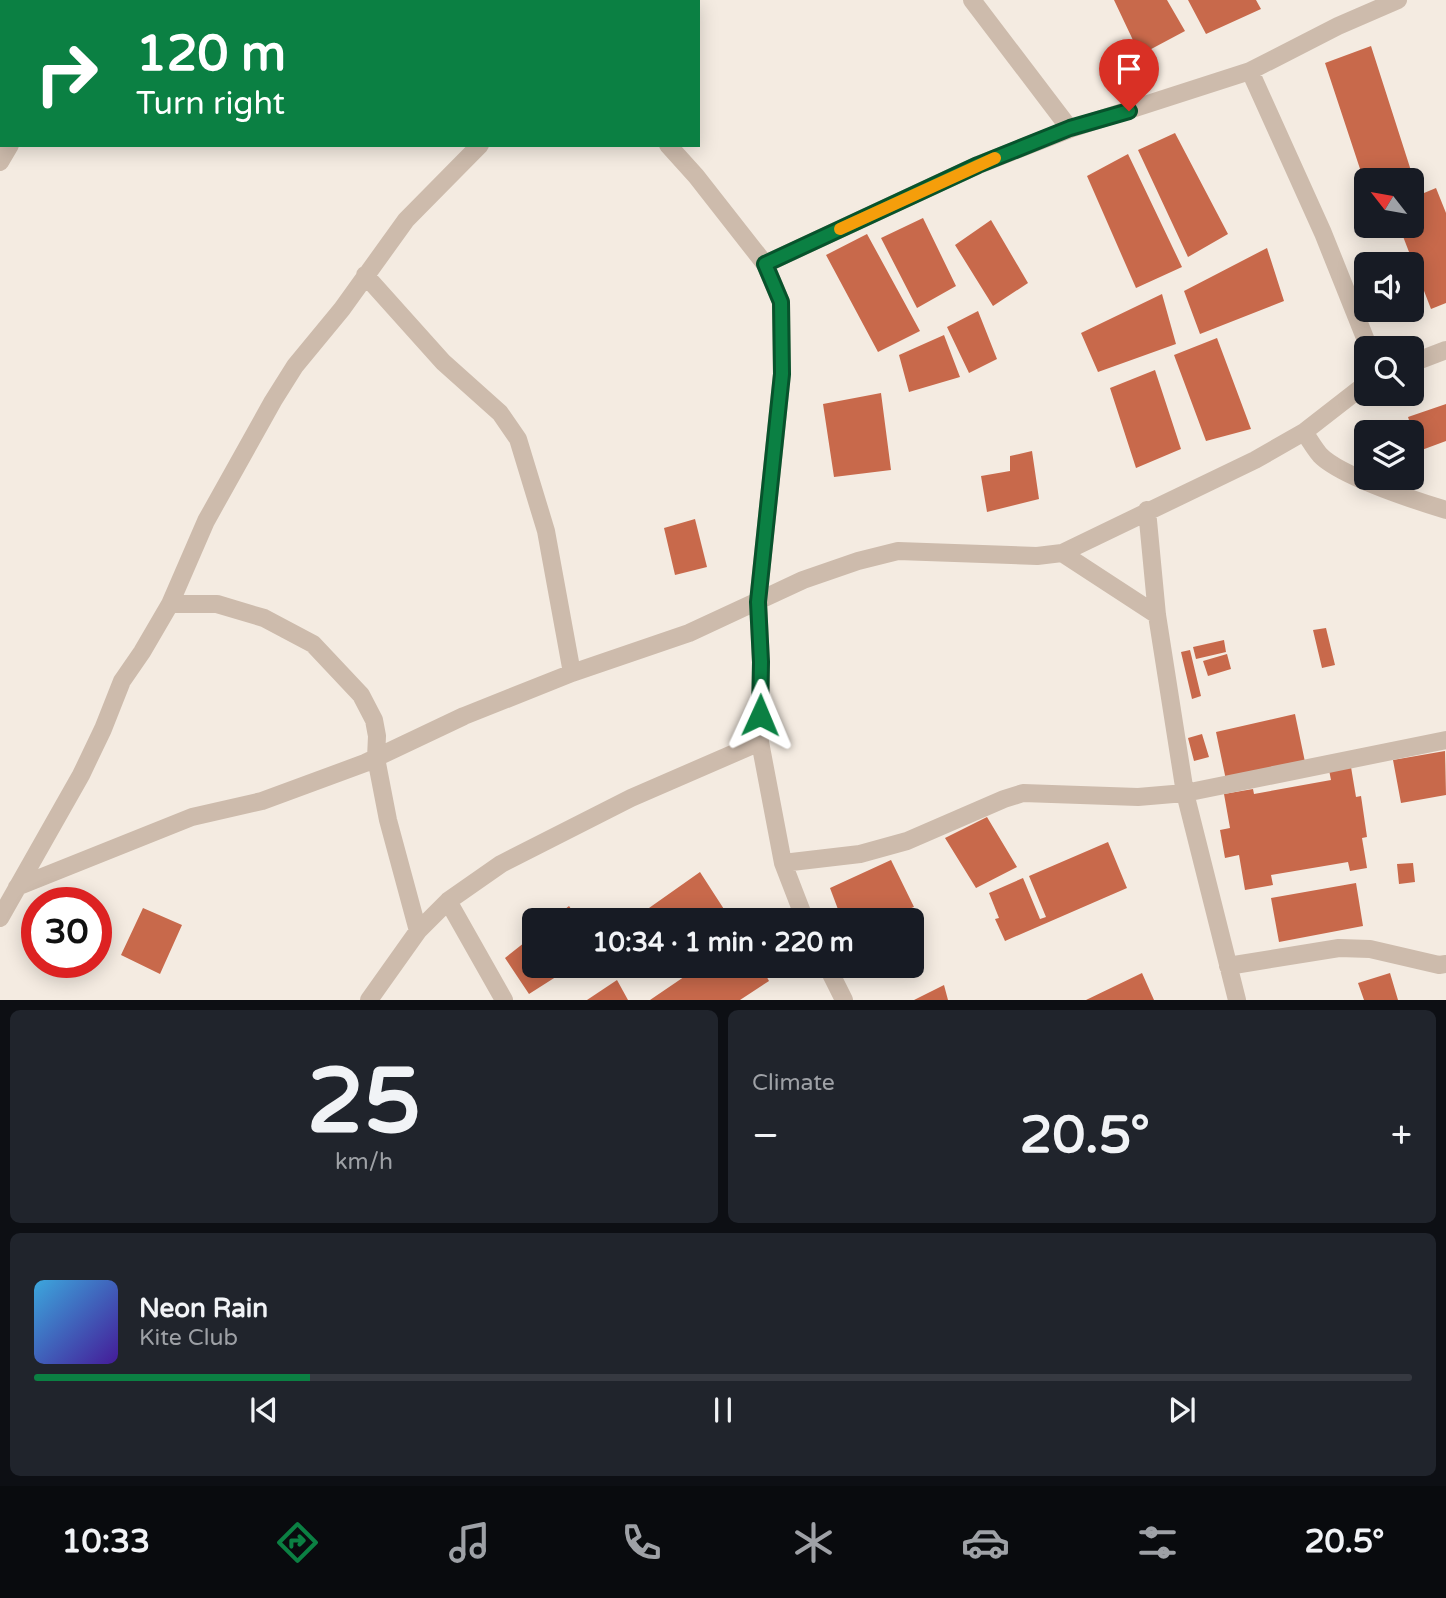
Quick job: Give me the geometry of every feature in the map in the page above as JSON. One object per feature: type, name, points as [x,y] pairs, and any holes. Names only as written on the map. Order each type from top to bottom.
[{"type":"street","points":[[972,0],[1070,128]]},
{"type":"street","points":[[765,264],[978,165],[1070,128],[1251,71],[1338,26],[1398,0]]},
{"type":"street","points":[[1251,71],[1323,233],[1364,336]]},
{"type":"street","points":[[0,918],[80,775],[103,729],[122,681],[170,604],[206,520],[273,401],[295,366],[342,309],[406,220],[479,147]]},
{"type":"street","points":[[669,147],[696,176],[765,264],[781,302],[782,374],[758,602],[761,662],[760,742],[783,863],[800,908]]},
{"type":"street","points":[[365,275],[443,362],[500,413],[518,439],[546,531],[572,673]]},
{"type":"street","points":[[1424,358],[1446,350]]},
{"type":"street","points":[[17,887],[192,817],[262,801],[376,758],[464,716],[572,673],[690,633],[803,580],[898,551],[1037,556],[1062,553],[1255,460],[1304,432],[1354,393]]},
{"type":"street","points":[[1304,432],[1321,455],[1334,465],[1408,499],[1446,510]]},
{"type":"street","points":[[1147,510],[1157,615],[1185,793],[1237,999]]},
{"type":"street","points":[[1062,553],[1157,615]]},
{"type":"street","points":[[170,604],[217,604],[264,618],[313,644],[361,695],[376,728],[376,758],[388,820],[418,931]]},
{"type":"street","points":[[783,863],[860,854],[907,841],[1023,793],[1138,797],[1185,793],[1446,740]]},
{"type":"street","points":[[369,999],[418,931],[448,901],[501,864],[631,798],[760,742]]},
{"type":"street","points":[[448,901],[504,999]]},
{"type":"street","points":[[1228,966],[1339,948],[1370,949],[1440,965],[1446,964]]},
{"type":"street","points":[[833,978],[844,999]]},
{"type":"building","points":[[1114,0],[1167,0],[1185,31],[1140,55]]},
{"type":"building","points":[[1188,0],[1256,0],[1261,9],[1206,34]]},
{"type":"building","points":[[1371,46],[1410,168],[1360,168],[1325,63]]},
{"type":"building","points":[[1175,133],[1228,234],[1188,257],[1138,150]]},
{"type":"building","points":[[1128,154],[1182,267],[1136,288],[1087,176]]},
{"type":"building","points":[[1436,188],[1446,213],[1446,303],[1431,309],[1424,291],[1424,252],[1409,252],[1404,238],[1424,238],[1424,193]]},
{"type":"building","points":[[923,218],[956,286],[917,308],[881,238]]},
{"type":"building","points":[[991,220],[1028,283],[993,306],[955,245]]},
{"type":"building","points":[[867,234],[920,331],[878,352],[826,255]]},
{"type":"building","points":[[1267,248],[1284,301],[1200,334],[1184,291]]},
{"type":"building","points":[[1162,294],[1176,344],[1098,372],[1081,333]]},
{"type":"building","points":[[978,311],[997,359],[969,373],[947,327]]},
{"type":"building","points":[[944,335],[960,377],[909,392],[899,355]]},
{"type":"building","points":[[1217,338],[1251,429],[1206,441],[1174,355]]},
{"type":"building","points":[[1155,370],[1181,449],[1136,468],[1110,388]]},
{"type":"building","points":[[881,393],[891,470],[834,477],[823,404]]},
{"type":"building","points":[[1446,404],[1446,441],[1424,449],[1424,420],[1409,420],[1408,417]]},
{"type":"building","points":[[1032,451],[1039,499],[987,512],[981,476],[1010,471],[1010,456]]},
{"type":"building","points":[[695,519],[707,567],[675,575],[664,528]]},
{"type":"building","points":[[1326,628],[1335,665],[1322,668],[1313,630]]},
{"type":"building","points":[[1224,640],[1226,652],[1196,659],[1193,647]]},
{"type":"building","points":[[1190,650],[1201,696],[1192,699],[1181,652]]},
{"type":"building","points":[[1227,654],[1231,669],[1208,676],[1203,661]]},
{"type":"building","points":[[1295,714],[1305,762],[1226,780],[1216,732]]},
{"type":"building","points":[[1202,734],[1209,757],[1194,761],[1188,738]]},
{"type":"building","points":[[1445,751],[1446,795],[1401,803],[1393,760]]},
{"type":"building","points":[[1351,767],[1356,797],[1361,796],[1367,837],[1362,838],[1367,868],[1350,871],[1348,862],[1271,875],[1273,885],[1245,890],[1239,855],[1225,858],[1220,830],[1230,828],[1224,794],[1253,789],[1254,794],[1331,780],[1329,770]]},
{"type":"building","points":[[987,817],[1017,867],[976,888],[945,838]]},
{"type":"building","points":[[1108,842],[1127,888],[1005,941],[995,919],[999,918],[989,893],[1023,878],[1040,919],[1046,917],[1029,876]]},
{"type":"building","points":[[891,860],[914,907],[838,908],[830,888]]},
{"type":"building","points":[[1413,863],[1415,882],[1399,884],[1397,864]]},
{"type":"building","points":[[700,872],[723,908],[649,908]]},
{"type":"building","points":[[1356,883],[1363,926],[1279,942],[1271,898]]},
{"type":"building","points":[[143,908],[182,925],[160,974],[121,955]]},
{"type":"building","points":[[522,945],[522,978],[554,978],[529,994],[505,958]]},
{"type":"building","points":[[1142,973],[1154,1000],[1086,1000]]},
{"type":"building","points":[[1390,973],[1398,1000],[1364,1000],[1358,983]]},
{"type":"building","points":[[682,978],[767,978],[769,981],[740,1000],[650,1000]]},
{"type":"building","points":[[617,980],[628,1000],[587,1000]]},
{"type":"building","points":[[944,985],[948,1000],[914,1000]]},
{"type":"slow traffic","points":[[840,229],[995,158]]},
{"type":"route","points":[[760,715],[758,602],[782,374],[781,302],[765,264],[978,165],[1070,128],[1129,111]]}]
